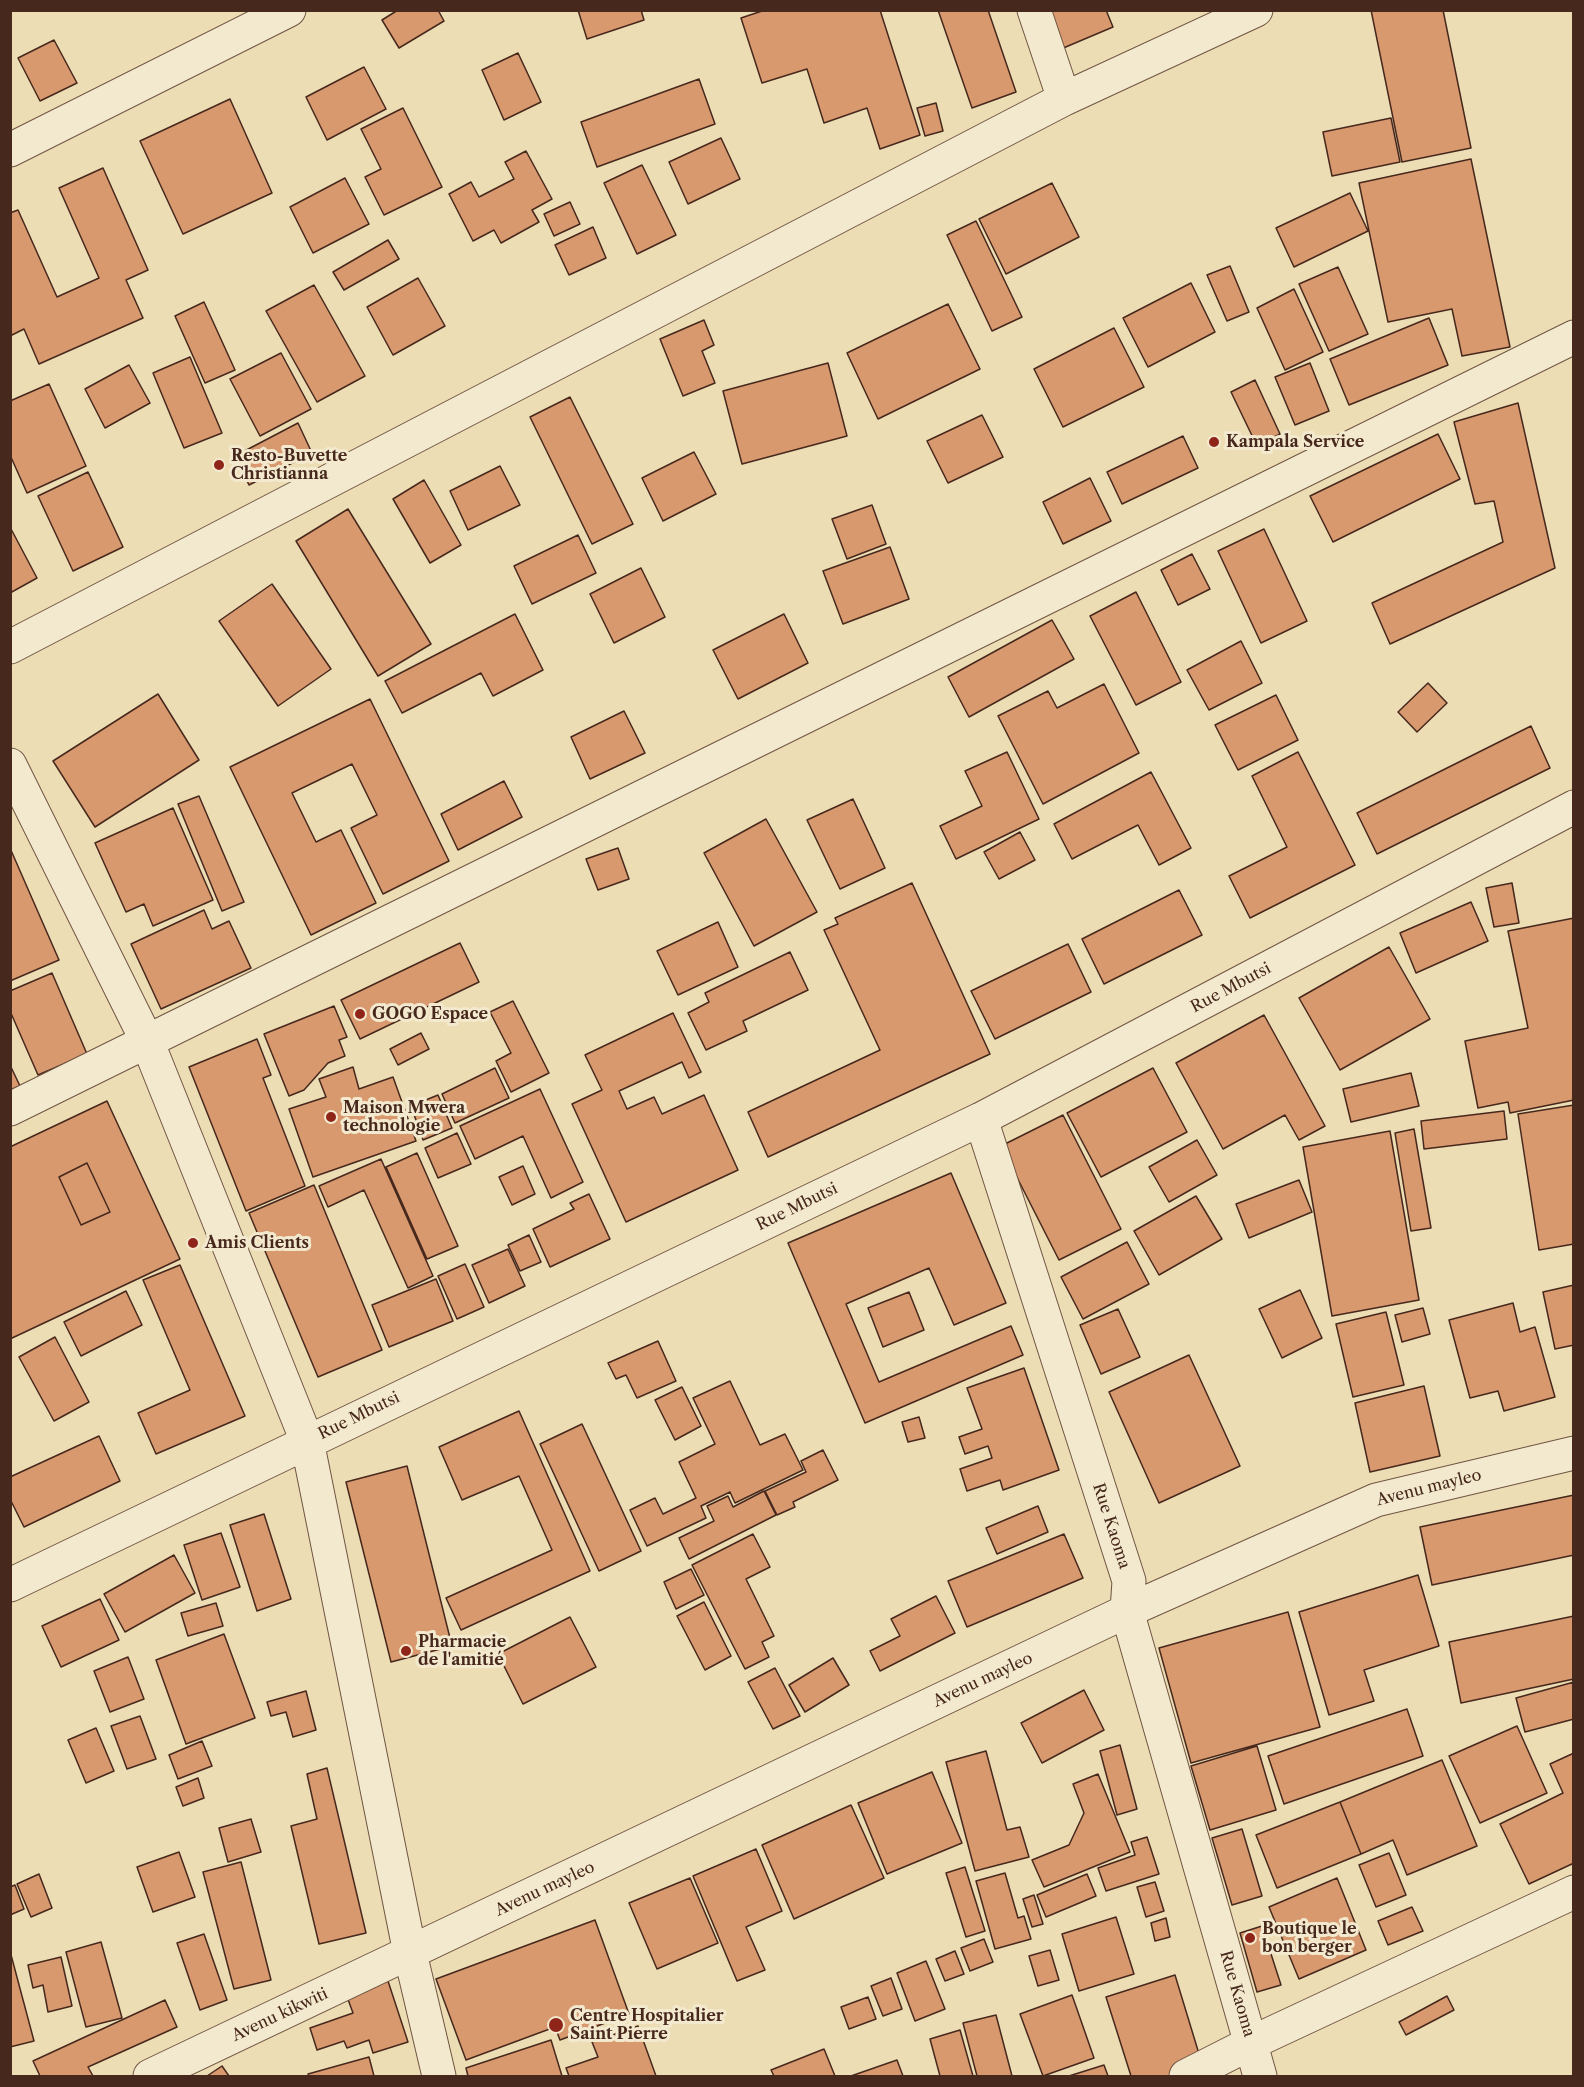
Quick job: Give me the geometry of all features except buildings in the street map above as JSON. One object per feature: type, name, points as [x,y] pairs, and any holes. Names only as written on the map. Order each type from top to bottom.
[{"type":"street","points":[[10,150],[289,10]]},
{"type":"street","points":[[1034,10],[1064,99]]},
{"type":"street","points":[[10,647],[1064,99],[1256,10]]},
{"type":"street","points":[[10,1109],[1574,337]]},
{"type":"street","points":[[10,765],[147,1041],[307,1441],[410,1953],[439,2076]]},
{"type":"street","name":"Rue Mbutsi","points":[[10,1585],[981,1119],[1574,807]]},
{"type":"street","name":"Rue Kaoma","points":[[981,1119],[1128,1581],[1127,1611],[1260,2076]]},
{"type":"street","name":"Avenu mayleo","points":[[410,1953],[1127,1611],[1376,1500],[1574,1453]]},
{"type":"street","points":[[1186,2076],[1251,2043],[1574,1892]]},
{"type":"street","name":"Avenu kikwiti","points":[[150,2076],[410,1953]]},
{"type":"place","name":"Kampala Service","points":[[1214,442]]},
{"type":"place","name":"Resto-Buvette Christianna","points":[[219,465]]},
{"type":"place","name":"GOGO Espace","points":[[360,1014]]},
{"type":"place","name":"Maison Mwera technologie","points":[[331,1117]]},
{"type":"place","name":"Amis Clients","points":[[193,1243]]},
{"type":"place","name":"Pharmacie de l'amitié","points":[[406,1651]]},
{"type":"place","name":"Boutique le bon berger","points":[[1250,1938]]},
{"type":"place","name":"Centre Hospitalier Saint Pierre","points":[[556,2025]]}]
